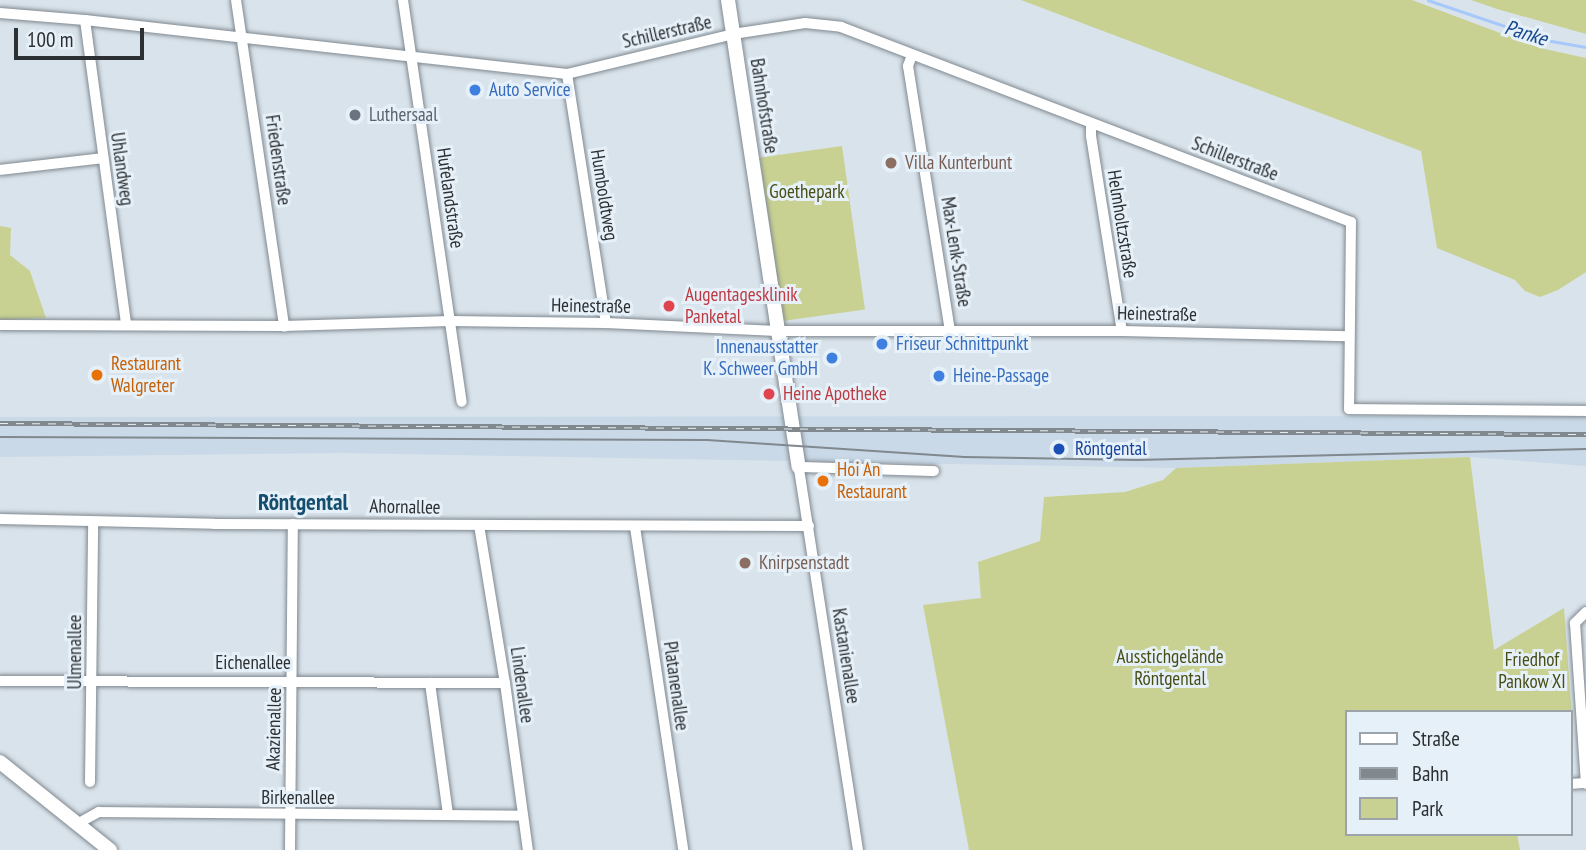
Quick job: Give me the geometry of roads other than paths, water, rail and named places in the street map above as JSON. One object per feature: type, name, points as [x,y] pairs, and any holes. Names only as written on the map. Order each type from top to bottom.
[{"type":"street","name":"Friedenstraße","points":[[236,0],[284,326]]},
{"type":"street","name":"Hufelandstraße","points":[[403,0],[462,401]]},
{"type":"street","name":"Bahnhofstraße","points":[[727,0],[799,467]]},
{"type":"street","name":"Schillerstraße","points":[[0,13],[411,55],[567,74],[733,34],[824,23],[1351,222],[1348,335]]},
{"type":"street","name":"Uhlandweg","points":[[85,20],[127,324]]},
{"type":"street","name":"Max-Lenk-Straße","points":[[912,55],[908,66],[950,331]]},
{"type":"street","name":"Humboldtweg","points":[[567,74],[606,323]]},
{"type":"street","name":"Helmholtzstraße","points":[[1091,122],[1122,331]]},
{"type":"street","points":[[0,170],[103,158]]},
{"type":"street","name":"Heinestraße","points":[[0,326],[284,326],[450,321],[606,323],[777,331],[1122,331],[1348,335]]},
{"type":"street","points":[[1348,335],[1349,409],[1586,411]]},
{"type":"street","points":[[799,467],[934,471]]},
{"type":"street","name":"Kastanienallee","points":[[799,467],[858,850]]},
{"type":"street","name":"Ahornallee","points":[[0,519],[635,527],[809,526]]},
{"type":"street","name":"Ulmenallee","points":[[90,782],[93,522]]},
{"type":"street","name":"Akazienallee","points":[[290,850],[293,524]]},
{"type":"street","name":"Lindenallee","points":[[479,525],[505,683],[528,850]]},
{"type":"street","name":"Platanenallee","points":[[635,527],[683,850]]},
{"type":"street","points":[[1586,612],[1575,623],[1586,783]]},
{"type":"street","name":"Eichenallee","points":[[0,681],[93,679],[505,683]]},
{"type":"street","points":[[430,683],[448,814]]},
{"type":"street","points":[[0,762],[110,850]]},
{"type":"street","name":"Birkenallee","points":[[77,824],[99,812],[290,816],[523,816]]},
{"type":"waterway","name":"Panke","points":[[1428,0],[1546,40],[1586,47]]},
{"type":"tram line","points":[[0,437],[707,440],[964,457],[1137,460],[1586,449]]},
{"type":"railway","points":[[0,423],[1586,434]]},
{"type":"place","name":"Auto Service","points":[[475,90]]},
{"type":"place","name":"Luthersaal","points":[[355,115]]},
{"type":"place","name":"Villa Kunterbunt","points":[[891,163]]},
{"type":"place","name":"Augentagesklinik Panketal","points":[[669,306]]},
{"type":"place","name":"Friseur Schnittpunkt","points":[[882,344]]},
{"type":"place","name":"Innenausstatter K. Schweer GmbH","points":[[832,358]]},
{"type":"place","name":"Restaurant Walgreter","points":[[97,375]]},
{"type":"place","name":"Heine-Passage","points":[[939,376]]},
{"type":"place","name":"Heine Apotheke","points":[[769,394]]},
{"type":"place","name":"Röntgental","points":[[1059,449]]},
{"type":"place","name":"Hoi An Restaurant","points":[[823,481]]},
{"type":"place","name":"Knirpsenstadt","points":[[745,563]]},
{"type":"district","name":"Röntgental","points":[[303,502]]},
{"type":"park label","name":"Goethepark","points":[[807,192]]},
{"type":"park label","name":"Ausstichgelände Röntgental","points":[[1170,668]]},
{"type":"park label","name":"Friedhof Pankow XI","points":[[1532,671]]}]
